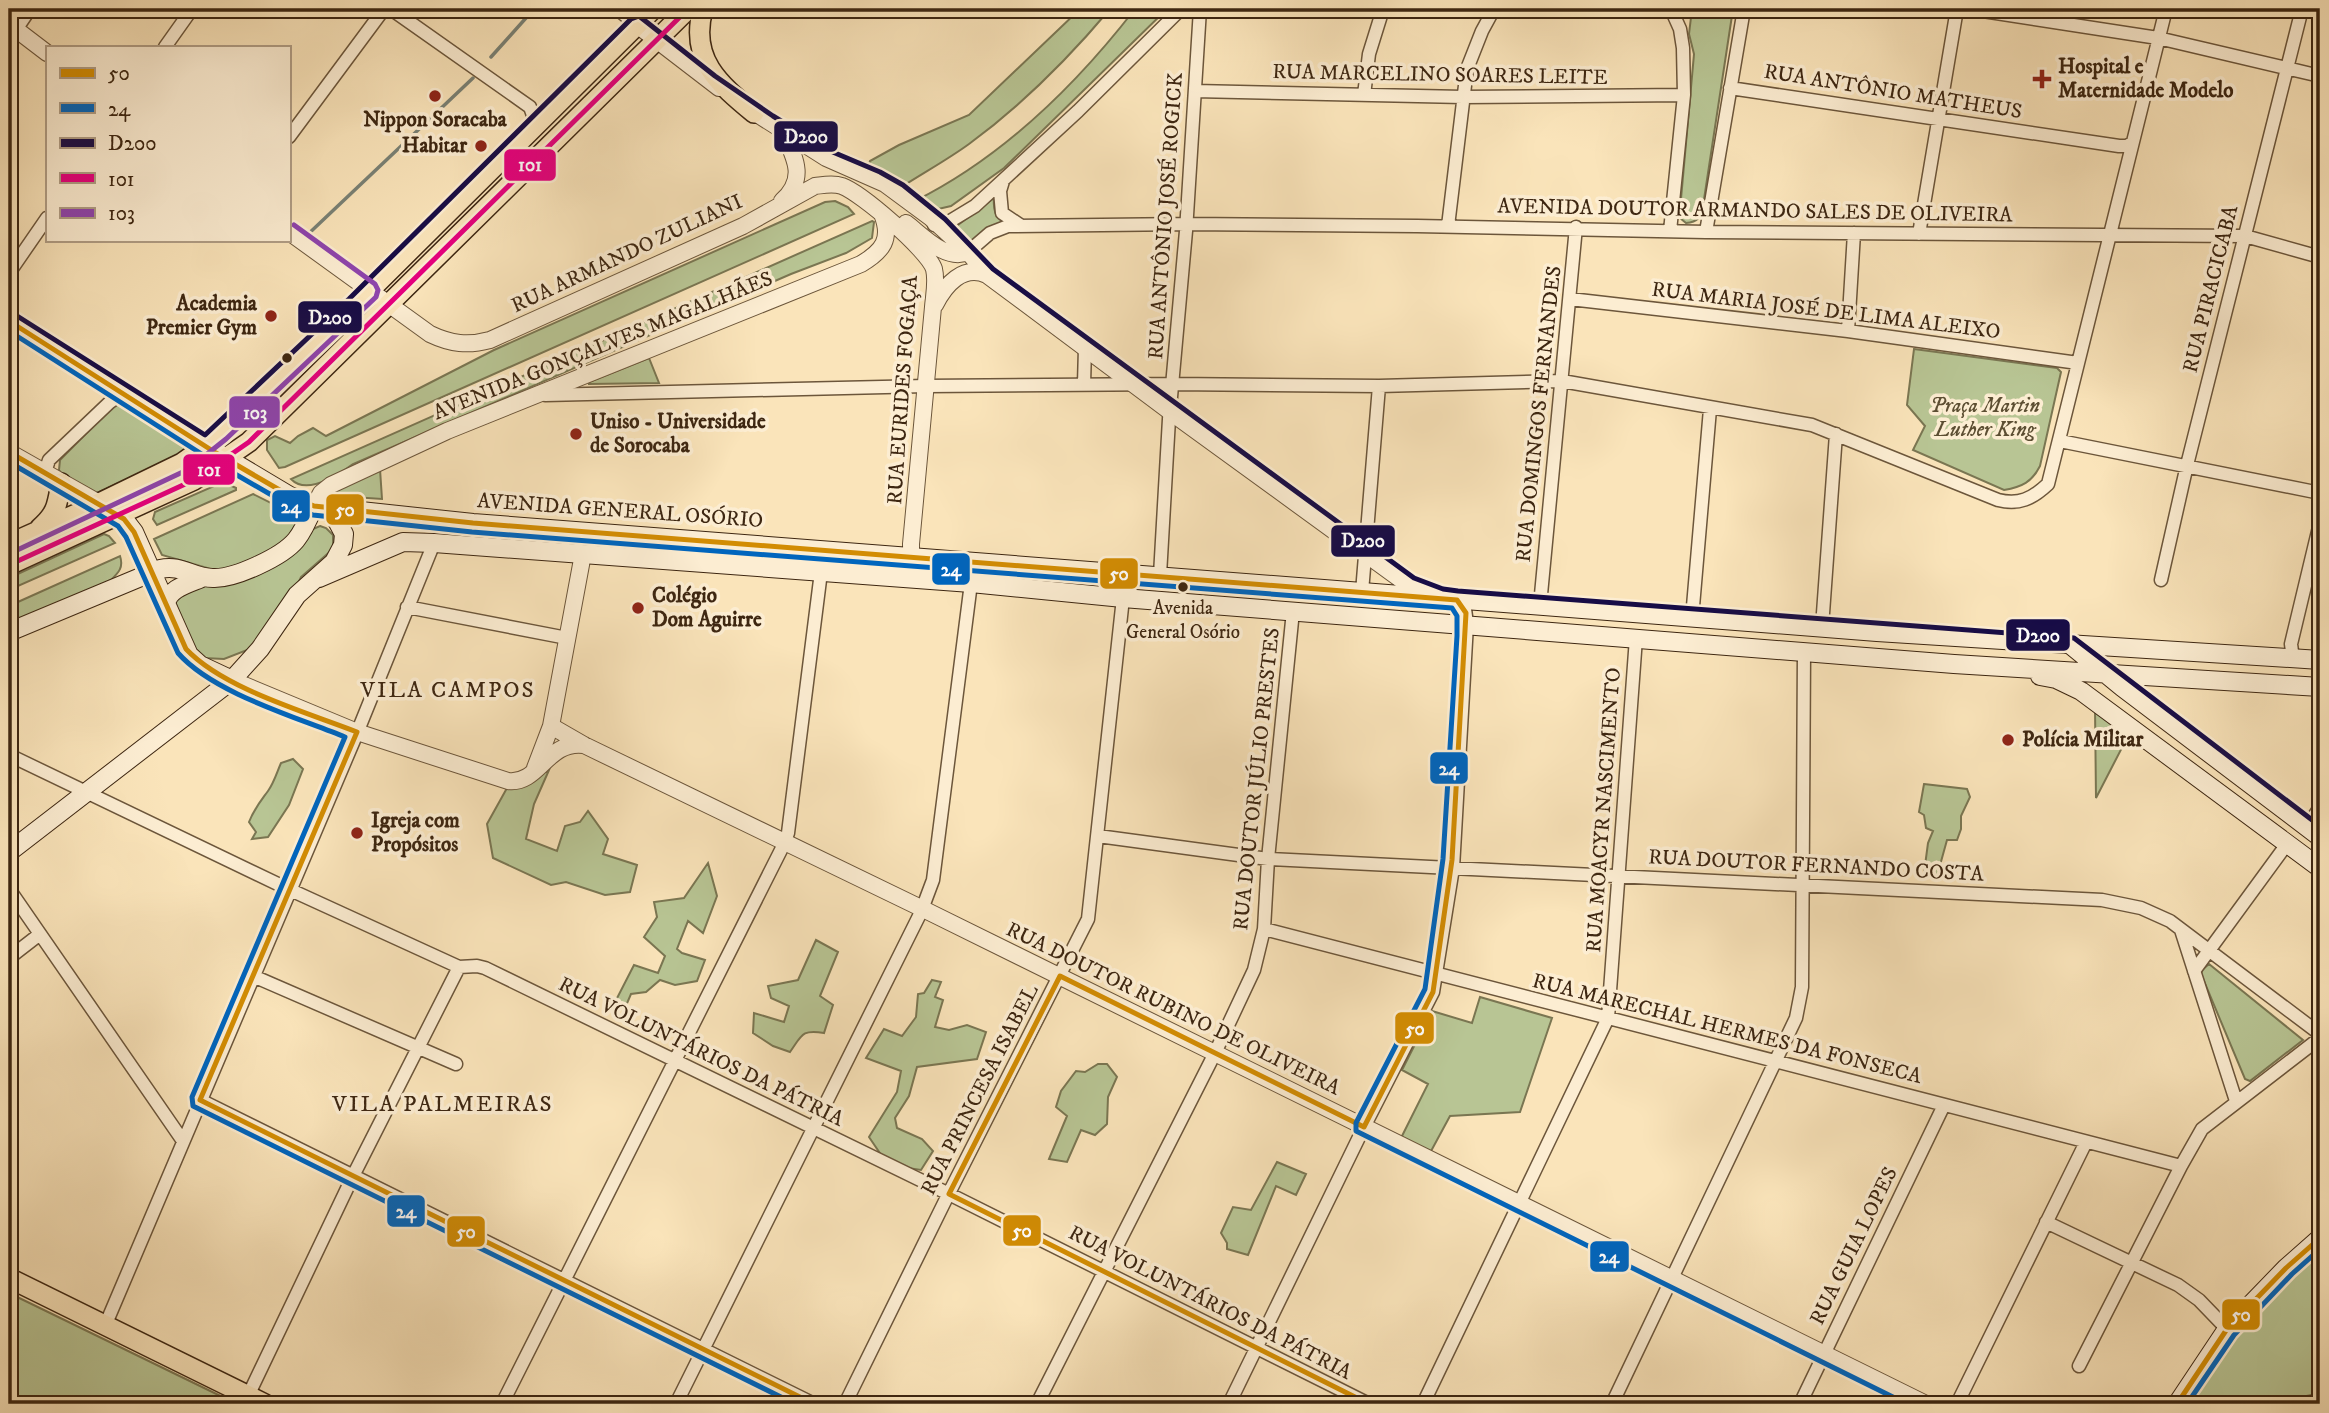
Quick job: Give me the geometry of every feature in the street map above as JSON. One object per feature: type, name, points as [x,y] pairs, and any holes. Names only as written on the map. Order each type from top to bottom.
[{"type":"main road","points":[[9,544],[182,463],[206,446],[412,249],[653,9]]},
{"type":"main road","points":[[9,565],[194,480],[249,442],[392,306],[688,9]]},
{"type":"main road","points":[[703,9],[699,35],[706,62],[721,84],[754,113]]},
{"type":"main road","points":[[392,306],[391,287],[396,272],[412,249]]},
{"type":"main road","name":"AVENIDA GENERAL OSÓRIO","points":[[206,446],[316,511],[1692,618],[2072,646],[2320,660]]},
{"type":"main road","points":[[34,533],[52,518],[57,508],[55,479]]},
{"type":"main road","points":[[99,503],[120,515],[134,532],[189,655],[200,665],[232,680]]},
{"type":"main road","points":[[9,632],[152,571],[172,567],[204,577],[232,577],[295,541],[316,511],[342,529],[343,545],[334,562],[297,595],[260,649],[232,680],[9,852]]},
{"type":"main road","points":[[434,543],[444,533],[473,523]]},
{"type":"main road","points":[[319,578],[403,542],[434,543],[923,579],[1123,598],[2003,667],[2320,687]]},
{"type":"main road","points":[[166,605],[168,595],[172,592],[204,577]]},
{"type":"main road","points":[[2072,646],[2314,832]]},
{"type":"main road","points":[[200,665],[234,662],[260,649]]},
{"type":"main road","points":[[2003,667],[2056,679],[2081,691],[2320,868]]},
{"type":"main road","points":[[2176,1404],[2227,1329],[2286,1268],[2320,1238]]},
{"type":"main road","points":[[9,1278],[257,1400]]},
{"type":"street","points":[[30,9],[11,31],[46,52]]},
{"type":"street","points":[[166,46],[192,9]]},
{"type":"street","points":[[290,136],[384,9]]},
{"type":"street","points":[[391,9],[530,107],[535,121],[533,130]]},
{"type":"street","points":[[617,9],[784,134],[840,165],[885,184],[968,252],[987,275],[1410,586],[1449,599],[1465,609],[1467,624],[1453,867],[1433,992],[1229,1404]]},
{"type":"street","points":[[936,224],[941,220],[957,218],[975,206],[1184,9],[1199,27]]},
{"type":"street","name":"RUA ANTÔNIO JOSÉ ROGICK","points":[[1160,575],[1172,384],[1187,224],[1200,9]]},
{"type":"street","points":[[1364,95],[1369,54],[1382,9]]},
{"type":"street","points":[[1448,226],[1467,69],[1493,9]]},
{"type":"street","points":[[1670,231],[1684,95],[1683,48],[1680,29],[1671,9]]},
{"type":"street","points":[[1706,232],[1744,9]]},
{"type":"street","points":[[1919,234],[1957,9]]},
{"type":"street","points":[[1970,9],[2158,38],[2287,66],[2320,76]]},
{"type":"street","points":[[541,395],[926,386],[1378,386],[1562,381],[1812,425],[1998,500],[2012,503],[2025,500],[2036,496],[2048,484],[2166,9]]},
{"type":"street","name":"RUA PIRACICABA","points":[[2161,580],[2187,465],[2302,9]]},
{"type":"street","name":"RUA ANTÔNIO MATHEUS","points":[[1730,88],[2119,146],[2132,143]]},
{"type":"street","name":"RUA MARCELINO SOARES LEITE","points":[[1195,91],[1463,97],[1684,95]]},
{"type":"street","points":[[772,210],[792,192],[797,181],[795,159],[784,134]]},
{"type":"street","name":"RUA ARMANDO ZULIANI","points":[[392,306],[430,334],[451,343],[476,344],[490,340],[743,226],[815,186],[840,165]]},
{"type":"street","points":[[815,186],[829,181],[851,186],[868,195],[945,252],[962,255],[968,252]]},
{"type":"street","points":[[1003,181],[1000,191],[1002,213],[1020,225]]},
{"type":"street","name":"RUA EURIDES FOGAÇA","points":[[815,186],[827,184],[843,187],[859,196],[927,256],[934,268],[911,557]]},
{"type":"street","name":"AVENIDA GONÇALVES MAGALHÃES","points":[[316,511],[321,494],[331,485],[447,431],[861,264],[877,253],[886,240],[886,226],[882,214]]},
{"type":"street","points":[[9,274],[46,219]]},
{"type":"street","name":"AVENIDA DOUTOR ARMANDO SALES DE OLIVEIRA","points":[[968,252],[990,233],[1008,226],[1187,224],[1576,227],[1706,232],[2245,236],[2320,257]]},
{"type":"street","name":"RUA DOMINGOS FERNANDES","points":[[1541,605],[1576,227]]},
{"type":"street","points":[[290,233],[392,306]]},
{"type":"street","points":[[1848,331],[1854,233]]},
{"type":"street","points":[[933,307],[957,277],[971,271],[987,275]]},
{"type":"street","name":"RUA MARIA JOSÉ DE LIMA ALEIXO","points":[[1570,299],[1848,331],[2078,363]]},
{"type":"street","points":[[9,321],[206,446]]},
{"type":"street","points":[[1084,384],[1085,348]]},
{"type":"street","points":[[1362,592],[1378,386]]},
{"type":"street","points":[[55,479],[46,468],[49,460],[110,402],[128,395]]},
{"type":"street","points":[[1692,618],[1710,409]]},
{"type":"street","points":[[1822,627],[1836,434]]},
{"type":"street","points":[[2060,441],[2320,492]]},
{"type":"street","points":[[9,452],[99,503]]},
{"type":"street","points":[[2293,659],[2291,644],[2320,523]]},
{"type":"street","points":[[106,1326],[434,543]]},
{"type":"street","points":[[534,770],[551,726],[583,554]]},
{"type":"street","points":[[911,557],[915,573],[923,579]]},
{"type":"street","points":[[502,1404],[785,844],[821,572]]},
{"type":"street","name":"RUA PRINCESA ISABEL","points":[[845,1404],[1088,919],[1123,598],[1115,572]]},
{"type":"street","points":[[676,1404],[923,909],[933,880],[971,583]]},
{"type":"street","points":[[407,607],[567,638]]},
{"type":"street","name":"RUA DOUTOR JÚLIO PRESTES","points":[[1037,1404],[1215,1053],[1254,970],[1264,929],[1268,859],[1293,611]]},
{"type":"street","name":"RUA MOACYR NASCIMENTO","points":[[1423,1404],[1608,1018],[1636,638]]},
{"type":"street","points":[[1612,1404],[1796,1018],[1802,986],[1804,651]]},
{"type":"street","points":[[232,680],[357,732],[508,781],[518,782],[527,778],[565,746],[584,745]]},
{"type":"street","name":"RUA DOUTOR RUBINO DE OLIVEIRA","points":[[551,726],[584,745],[923,909],[1926,1404]]},
{"type":"street","name":"RUA VOLUNTÁRIOS DA PÁTRIA","points":[[9,755],[289,890],[459,967],[485,968],[949,1194],[1369,1404]]},
{"type":"street","points":[[2314,832],[2320,807]]},
{"type":"street","name":"RUA DOUTOR FERNANDO COSTA","points":[[1098,836],[1268,859],[2102,900],[2157,914],[2320,1036]]},
{"type":"street","points":[[2194,971],[2287,844]]},
{"type":"street","points":[[9,889],[183,1141]]},
{"type":"street","name":"RUA MARECHAL HERMES DA FONSECA","points":[[1264,929],[2181,1166]]},
{"type":"street","points":[[2181,930],[2236,1101]]},
{"type":"street","points":[[9,958],[40,934]]},
{"type":"street","points":[[257,1400],[354,1176],[459,967]]},
{"type":"street","points":[[253,976],[456,1064]]},
{"type":"street","points":[[2079,1366],[2202,1129],[2320,1036]]},
{"type":"street","points":[[200,1100],[814,1404]]},
{"type":"street","name":"RUA GUIA LOPES","points":[[1800,1404],[1944,1105]]},
{"type":"street","points":[[1956,1404],[2086,1142]]},
{"type":"street","points":[[2046,1222],[2178,1285],[2199,1300],[2227,1329]]},
{"type":"green space","points":[[1080,9],[1110,9],[1044,81],[969,144],[900,188],[868,167],[870,161],[899,145],[969,115]]},
{"type":"green space","points":[[1135,9],[1167,9],[1004,168],[951,206],[934,210],[915,201],[977,164],[1035,117],[1088,65]]},
{"type":"green space","points":[[1692,9],[1733,9],[1703,206],[1698,218],[1686,223],[1680,218],[1680,210],[1694,54],[1689,34]]},
{"type":"green space","points":[[994,198],[995,212],[1004,223],[987,230],[967,245],[950,231]]},
{"type":"green space","points":[[835,201],[848,207],[854,214],[285,467],[279,468],[267,450],[267,440],[275,436],[290,443],[313,428],[326,436],[494,350],[825,202]]},
{"type":"green space","points":[[872,221],[872,238],[846,253],[791,274],[353,464],[322,482],[305,485],[291,479]]},
{"type":"green space","name":"Praça Martin Luther King","points":[[1914,349],[2057,368],[2061,372],[2040,466],[2030,480],[2004,490],[1913,450],[1925,426],[1907,405]]},
{"type":"green space","points":[[649,358],[659,383],[589,384],[589,382]]},
{"type":"green space","points":[[126,403],[188,446],[175,457],[97,493],[62,474],[59,470],[60,460],[113,406]]},
{"type":"green space","points":[[380,469],[382,499],[338,496],[335,493],[339,486]]},
{"type":"green space","points":[[223,482],[236,490],[157,525],[153,519],[155,512]]},
{"type":"green space","points":[[253,494],[297,516],[298,526],[264,556],[221,572],[162,555],[154,539]]},
{"type":"green space","points":[[320,526],[333,535],[333,549],[301,577],[294,592],[255,647],[224,659],[204,658],[186,647],[174,595],[201,582],[234,582]]},
{"type":"green space","points":[[104,534],[115,543],[9,590],[9,578]]},
{"type":"green space","points":[[120,556],[121,567],[110,581],[9,624],[9,606]]},
{"type":"green space","points":[[2095,708],[2128,736],[2096,798]]},
{"type":"green space","points":[[293,759],[303,769],[289,805],[268,837],[252,839],[256,832],[249,822],[253,813],[272,785],[281,763]]},
{"type":"green space","points":[[549,770],[534,804],[526,839],[557,851],[565,826],[580,822],[588,811],[608,839],[603,854],[637,865],[630,892],[605,895],[566,882],[551,885],[493,858],[487,824],[507,788]]},
{"type":"green space","points":[[1924,784],[1967,789],[1970,797],[1961,816],[1961,829],[1957,840],[1947,840],[1937,876],[1924,873],[1928,843],[1933,831],[1926,828],[1924,815],[1919,812]]},
{"type":"green space","points":[[708,863],[717,896],[703,933],[688,921],[677,949],[705,960],[697,981],[675,985],[660,980],[646,992],[631,994],[625,1008],[613,1006],[634,965],[658,973],[665,956],[644,937],[657,917],[654,902],[684,898]]},
{"type":"green space","points":[[816,940],[838,952],[820,996],[833,1005],[824,1033],[811,1032],[803,1035],[790,1052],[773,1046],[753,1033],[754,1013],[784,1022],[789,1006],[771,998],[768,986],[798,980]]},
{"type":"green space","points":[[2209,964],[2303,1040],[2250,1081],[2245,1079],[2201,974]]},
{"type":"green space","points":[[932,980],[941,982],[935,997],[943,1000],[935,1027],[949,1030],[967,1025],[986,1032],[977,1059],[917,1067],[909,1096],[895,1118],[897,1128],[922,1139],[933,1151],[921,1170],[888,1165],[869,1137],[897,1092],[901,1071],[866,1058],[884,1029],[902,1036],[916,1017],[918,994],[924,993]]},
{"type":"green space","points":[[1480,997],[1552,1018],[1520,1112],[1450,1116],[1430,1153],[1400,1140],[1428,1084],[1402,1070],[1432,1011],[1472,1023]]},
{"type":"green space","points":[[1098,1064],[1107,1064],[1117,1077],[1108,1097],[1107,1124],[1095,1135],[1081,1130],[1067,1162],[1049,1159],[1067,1116],[1056,1107],[1061,1091],[1076,1071],[1085,1072]]},
{"type":"green space","points":[[1277,1162],[1306,1174],[1296,1195],[1276,1186],[1248,1255],[1227,1249],[1227,1243],[1221,1233],[1233,1207],[1251,1210]]},
{"type":"green space","points":[[2320,1248],[2320,1393],[2271,1404],[2184,1404],[2232,1338],[2296,1269]]},
{"type":"green space","points":[[9,1293],[237,1404],[9,1404]]},
{"type":"waterway","points":[[491,57],[534,9]]},
{"type":"waterway","points":[[304,238],[473,78]]},
{"type":"transit line","name":"101","points":[[9,565],[194,480],[249,442],[688,9]]},
{"type":"transit line","name":"D200","points":[[14,314],[205,435],[349,299],[631,19],[639,16],[715,76],[773,116],[828,150],[903,185],[945,219],[993,269],[1414,578],[1443,589],[1458,591],[2074,638],[2320,826]]},
{"type":"transit line","name":"103","points":[[13,552],[187,470],[226,439],[376,297],[378,290],[375,284],[294,225]]},
{"type":"transit line","name":"50","points":[[9,321],[216,453],[290,496],[314,506],[473,523],[1457,600],[1466,613],[1452,860],[1433,992],[1364,1127],[1060,976],[949,1194],[1369,1404]]},
{"type":"transit line","name":"24","points":[[9,331],[211,460],[287,504],[313,515],[472,532],[1452,608],[1457,616],[1457,636],[1443,859],[1425,989],[1356,1123],[1356,1131],[1907,1404]]},
{"type":"transit line","name":"50","points":[[9,452],[124,519],[134,532],[186,649],[202,663],[243,688],[357,732],[200,1100],[814,1404]]},
{"type":"transit line","name":"24","points":[[9,462],[118,526],[126,537],[178,653],[193,667],[233,692],[345,737],[192,1097],[193,1106],[795,1404]]},
{"type":"transit line","name":"50","points":[[2177,1404],[2227,1329],[2286,1268],[2320,1238]]},
{"type":"transit line","name":"24","points":[[2187,1404],[2234,1335],[2292,1274],[2320,1249]]},
{"type":"place","name":"Hospital e Maternidade Modelo","points":[[2042,79]]},
{"type":"place","name":"Nippon Soracaba","points":[[435,96]]},
{"type":"place","name":"Habitar","points":[[481,146]]},
{"type":"place","name":"Academia Premier Gym","points":[[271,316]]},
{"type":"place","name":"Uniso - Universidade de Sorocaba","points":[[576,434]]},
{"type":"place","name":"Avenida General Osório","points":[[1183,587]]},
{"type":"place","name":"Colégio Dom Aguirre","points":[[638,608]]},
{"type":"place","name":"Polícia Militar","points":[[2008,740]]},
{"type":"place","name":"Igreja com Propósitos","points":[[357,833]]},
{"type":"district","name":"VILA CAMPOS","points":[[448,690]]},
{"type":"district","name":"VILA PALMEIRAS","points":[[443,1104]]}]
